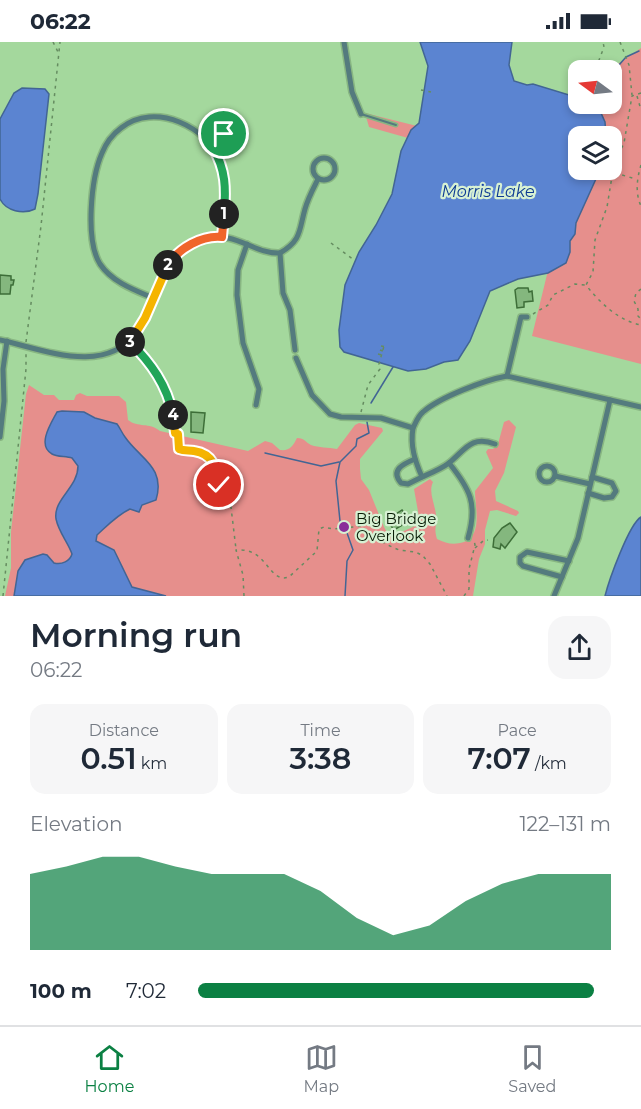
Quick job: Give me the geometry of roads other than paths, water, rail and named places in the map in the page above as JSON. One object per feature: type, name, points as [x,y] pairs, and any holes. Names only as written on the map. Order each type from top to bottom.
[{"type":"street","points":[[344,42],[352,92],[361,114]]},
{"type":"street","points":[[153,298],[119,282],[108,273],[100,263],[93,247],[90,227],[96,169],[111,138],[132,121],[163,117],[180,122],[200,134],[213,148],[222,163],[225,178],[222,237]]},
{"type":"street","points":[[200,134],[213,125],[222,128],[223,137],[213,148]]},
{"type":"street","points":[[322,158],[330,160],[335,167],[334,175],[327,180],[318,179],[314,172],[315,163],[322,158]]},
{"type":"street","points":[[0,340],[75,357],[91,358],[115,351],[130,342],[138,332],[165,270],[179,252],[199,241],[215,236],[248,244],[265,252],[280,252],[291,246],[300,233],[309,197],[318,179]]},
{"type":"street","points":[[248,244],[238,270],[237,295],[243,343],[258,389],[256,405]]},
{"type":"street","points":[[280,252],[283,293],[290,310],[295,350]]},
{"type":"street","points":[[507,376],[520,317],[527,317]]},
{"type":"street","points":[[0,437],[4,401],[3,369],[7,341]]},
{"type":"street","points":[[130,342],[153,367],[161,380],[172,408],[175,433]]},
{"type":"street","points":[[296,358],[312,395],[330,414],[341,417],[381,418],[413,428]]},
{"type":"street","points":[[422,477],[412,445],[413,428],[419,416],[438,403],[488,380],[507,376],[641,407]]},
{"type":"street","points":[[554,596],[578,538],[610,400]]},
{"type":"street","points":[[415,459],[400,466],[396,472],[401,483],[408,484],[449,463],[475,442],[495,444]]},
{"type":"street","points":[[449,463],[465,484],[472,500],[473,515],[468,537]]},
{"type":"street","points":[[555,476],[590,484]]},
{"type":"street","points":[[588,493],[608,498],[612,497],[616,491],[612,483],[592,477]]},
{"type":"street","points":[[562,577],[523,567],[520,564],[520,557],[527,552],[569,561]]},
{"type":"lane","points":[[361,114],[396,125]]},
{"type":"water","name":"Morris Lake","points":[[420,42],[512,42],[509,65],[514,81],[568,95],[568,114],[601,114],[605,126],[568,126],[568,180],[595,180],[576,223],[566,263],[548,273],[518,279],[490,291],[470,341],[458,360],[444,362],[426,369],[408,371],[344,352],[340,347],[339,330],[345,285],[359,252],[392,194],[401,151],[411,130],[419,123],[428,66]]},
{"type":"water","points":[[22,88],[45,89],[49,94],[35,209],[25,212],[11,209],[0,199],[0,119],[14,93]]},
{"type":"water","points":[[57,412],[84,412],[95,418],[117,424],[131,445],[155,471],[158,489],[156,500],[142,505],[139,512],[130,509],[121,514],[97,535],[96,541],[114,550],[132,587],[166,596],[14,596],[18,571],[25,560],[43,554],[54,563],[63,563],[72,554],[57,524],[56,512],[74,481],[78,466],[72,458],[52,454],[45,445],[49,427]]},
{"type":"water","points":[[641,517],[641,596],[605,596],[625,541]]},
{"type":"waterway","points":[[622,62],[639,51]]},
{"type":"waterway","points":[[371,403],[393,367]]},
{"type":"waterway","points":[[345,596],[347,561],[353,550],[340,521],[336,481],[340,462],[356,446],[357,439],[369,433],[367,422]]},
{"type":"waterway","points":[[265,453],[321,466],[339,462]]},
{"type":"place","name":"Big Bridge Overlook","points":[[344,527]]}]
